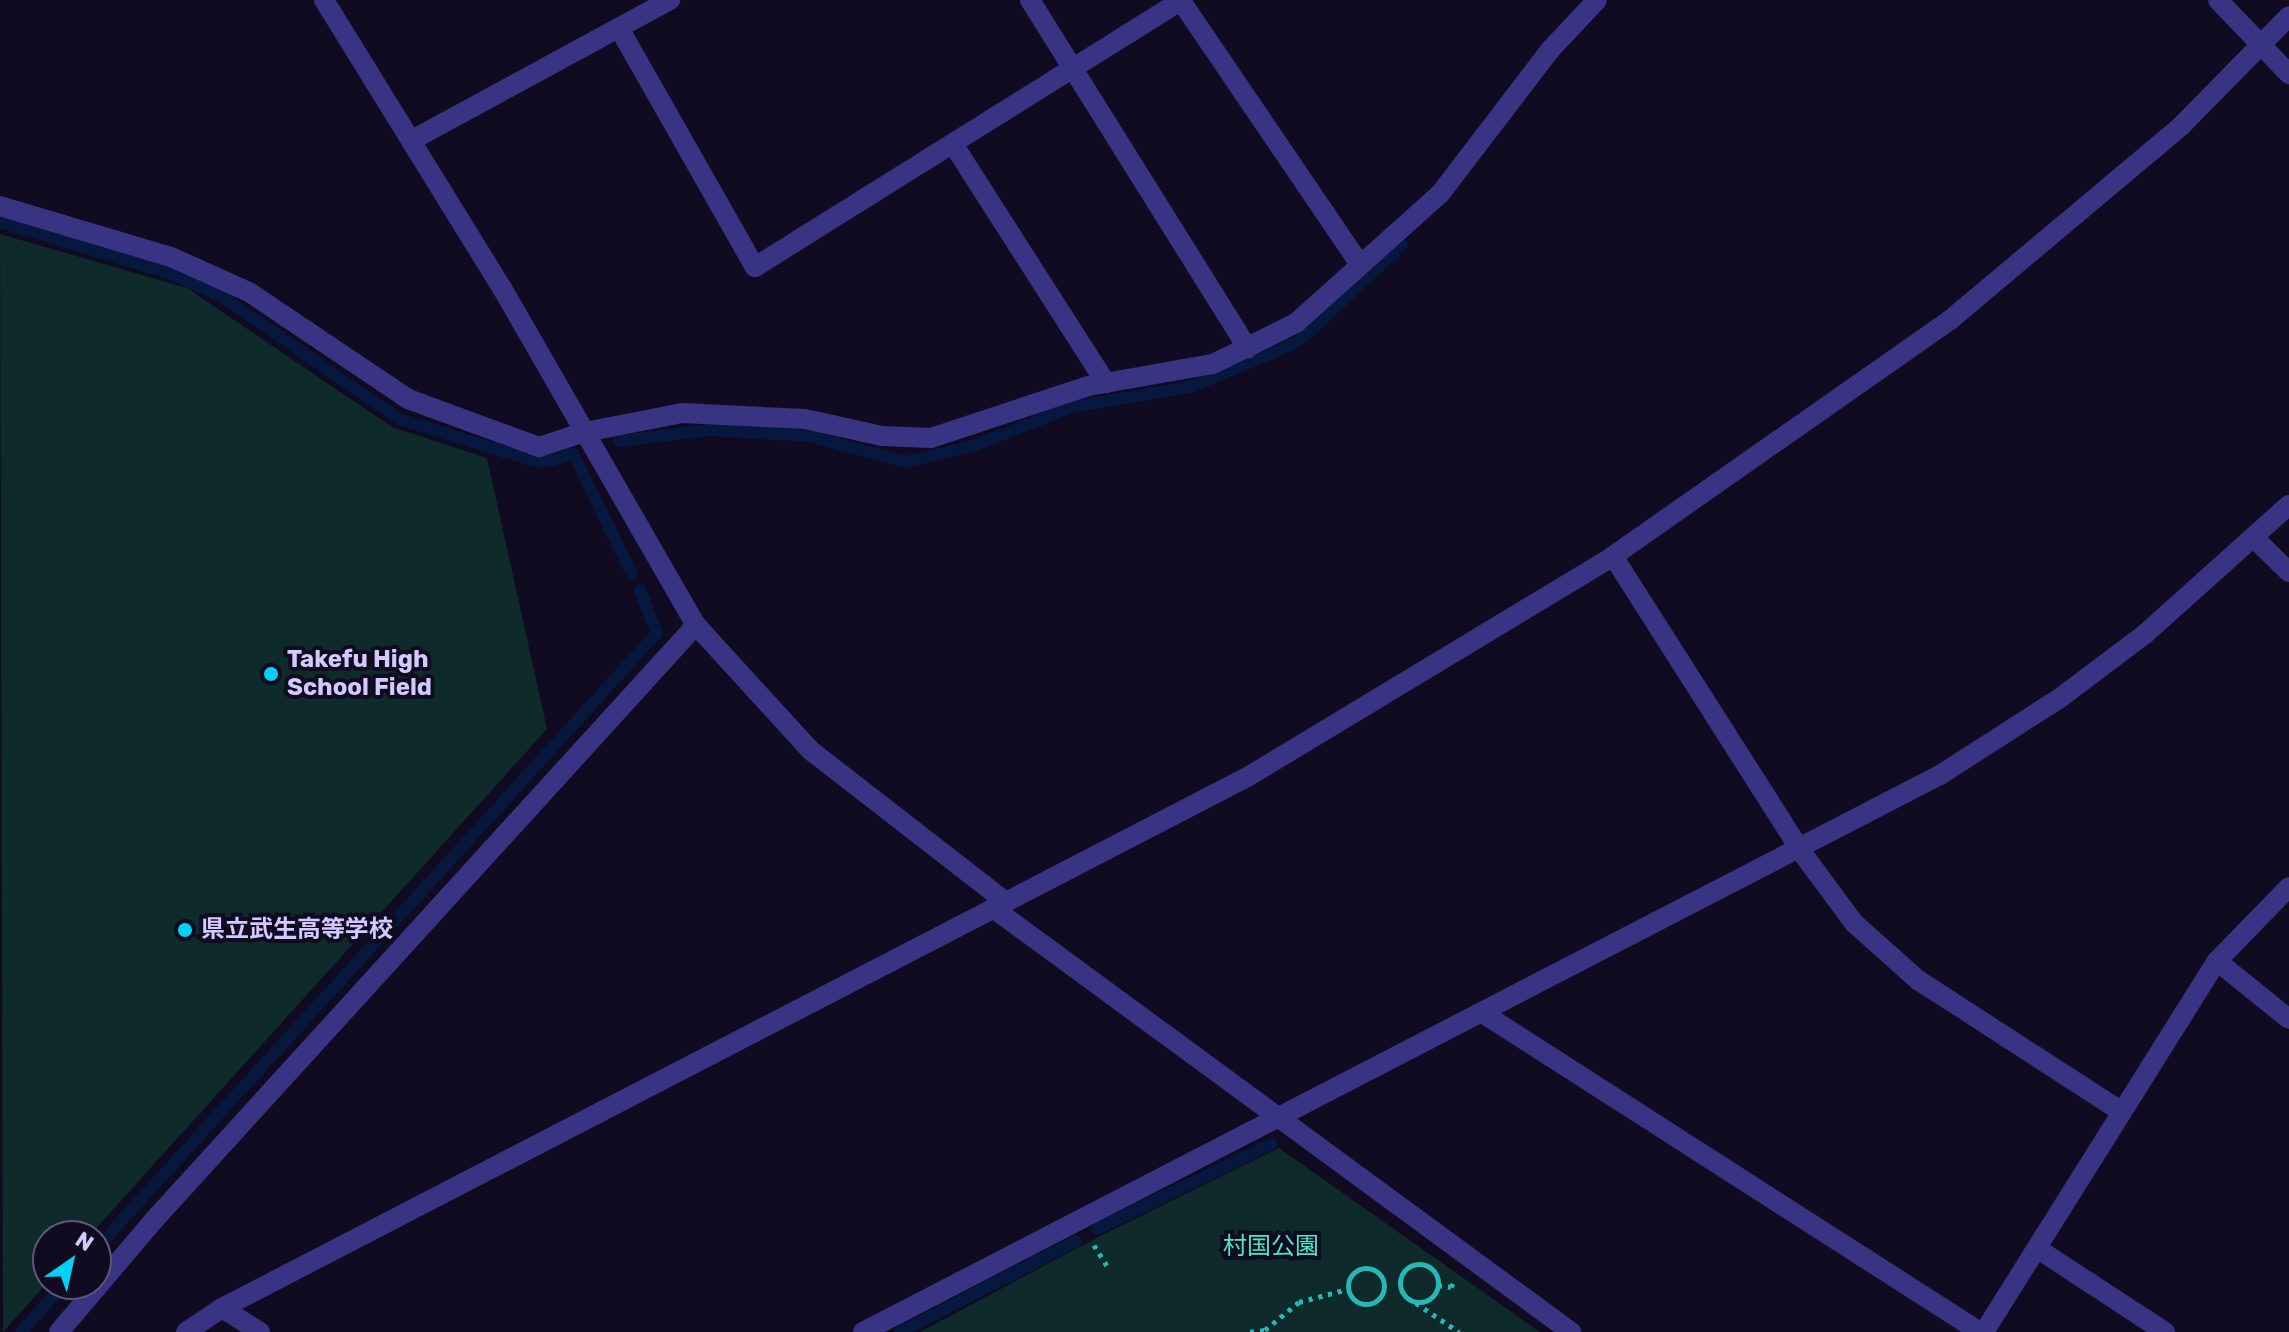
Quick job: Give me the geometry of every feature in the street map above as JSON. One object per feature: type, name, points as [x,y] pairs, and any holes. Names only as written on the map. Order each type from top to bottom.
[{"type":"street","points":[[324,0],[412,140],[696,625],[810,750],[999,904],[1276,1117],[1571,1332]]},
{"type":"street","points":[[412,140],[670,0]]},
{"type":"street","points":[[1030,0],[1070,70],[1248,349]]},
{"type":"street","points":[[619,28],[755,267],[1181,0],[1360,264]]},
{"type":"street","points":[[0,206],[171,257],[249,292],[408,399],[539,447],[585,432],[655,416],[714,413],[805,419],[903,439],[931,438],[1106,383],[1213,364],[1296,323],[1440,194],[1551,49],[1597,0]]},
{"type":"street","points":[[2218,0],[2289,74]]},
{"type":"street","points":[[186,1332],[222,1308],[1249,776],[1613,556],[1771,450],[1950,320],[2181,126],[2289,16]]},
{"type":"street","points":[[953,144],[1106,383]]},
{"type":"street","points":[[863,1332],[1800,850],[2010,732],[2145,634],[2256,540],[2289,505]]},
{"type":"street","points":[[2256,540],[2289,572]]},
{"type":"street","points":[[1613,556],[1800,850],[1885,955],[2122,1112]]},
{"type":"street","points":[[59,1332],[154,1220],[696,625]]},
{"type":"street","points":[[1484,1014],[1982,1332],[2038,1249],[2217,961],[2289,887]]},
{"type":"street","points":[[2217,961],[2289,1019]]},
{"type":"street","points":[[2038,1249],[2165,1332]]},
{"type":"street","points":[[222,1308],[260,1332]]},
{"type":"path","points":[[1092,1240],[1108,1267]]},
{"type":"path","points":[[1385,1284],[1400,1282],[1414,1264],[1435,1273],[1433,1295],[1412,1301]]},
{"type":"path","points":[[1348,1289],[1351,1277],[1361,1269],[1373,1269],[1385,1284]]},
{"type":"path","points":[[1400,1282],[1412,1301],[1459,1332]]},
{"type":"path","points":[[1348,1289],[1358,1302],[1368,1304],[1382,1295],[1385,1284]]},
{"type":"path","points":[[1250,1332],[1266,1331],[1299,1302],[1348,1289]]},
{"type":"green space","name":"県立武生高等学校","points":[[0,234],[187,288],[392,427],[487,458],[547,729],[103,1220],[32,1220],[32,1300],[3,1332]]},
{"type":"green space","name":"村国公園","points":[[1279,1148],[1540,1332],[920,1332],[1100,1236]]},
{"type":"waterway","points":[[0,222],[169,273],[221,296],[399,419],[541,463],[573,454],[632,574]]},
{"type":"waterway","points":[[619,441],[708,430],[809,436],[906,462],[976,445],[1072,407],[1191,387],[1277,351],[1300,340],[1402,245]]},
{"type":"waterway","points":[[112,1231],[657,633],[640,590]]},
{"type":"waterway","points":[[1097,1229],[1271,1144]]},
{"type":"waterway","points":[[900,1332],[1076,1241]]},
{"type":"waterway","points":[[21,1332],[50,1300]]},
{"type":"place","name":"Takefu High School Field","points":[[271,674]]},
{"type":"place","name":"県立武生高等学校","points":[[185,930]]}]
